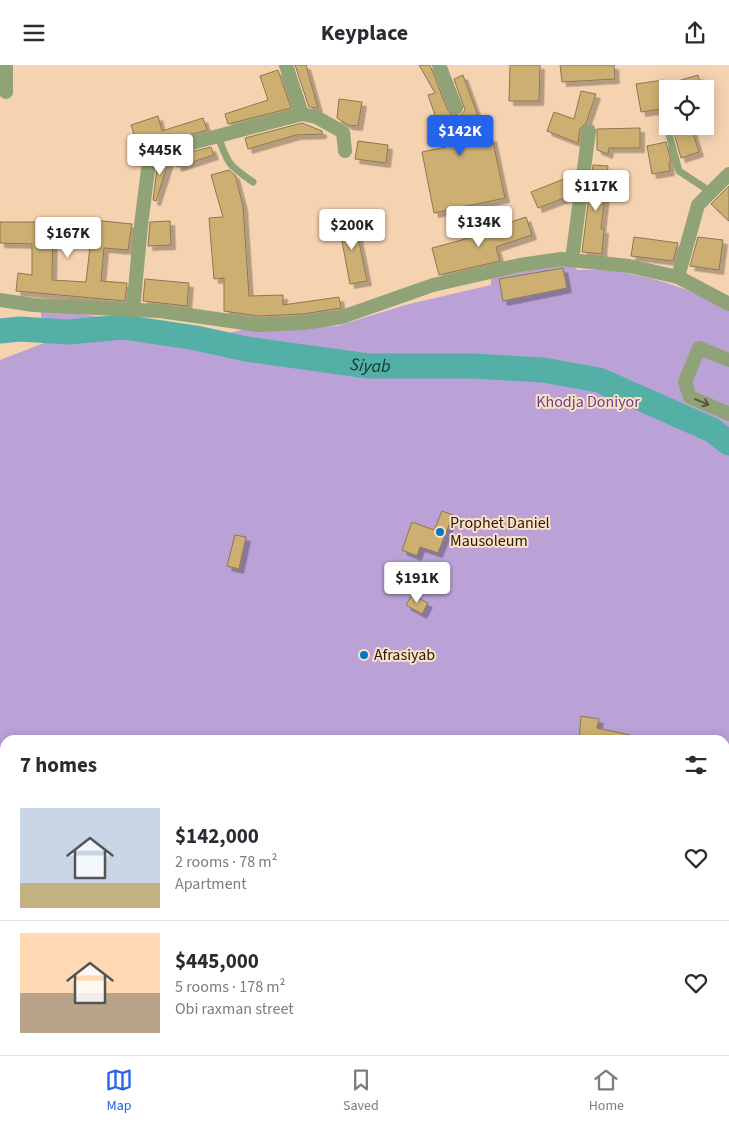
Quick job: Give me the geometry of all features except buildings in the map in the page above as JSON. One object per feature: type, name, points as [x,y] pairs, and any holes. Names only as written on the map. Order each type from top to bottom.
[{"type":"street","points":[[6,65],[6,92]]},
{"type":"street","points":[[286,65],[302,113]]},
{"type":"street","points":[[442,66],[456,108]]},
{"type":"street","points":[[133,311],[140,225],[150,154],[302,113],[316,117],[343,132],[345,151]]},
{"type":"street","points":[[572,260],[589,131]]},
{"type":"street","points":[[678,277],[698,205],[729,175]]},
{"type":"street","points":[[0,299],[33,305],[160,311],[259,325],[304,323],[342,317],[433,285],[520,265],[560,259],[629,266],[678,277],[729,304]]},
{"type":"street","points":[[729,360],[699,348],[685,382],[690,397],[729,414]]},
{"type":"lane","points":[[669,135],[679,171],[711,193]]},
{"type":"lane","points":[[218,136],[227,162],[233,169],[253,182]]},
{"type":"green space","name":"Afrasiyab","points":[[574,262],[577,270],[616,272],[655,279],[729,307],[729,735],[0,735],[0,360],[44,343],[40,306],[209,337],[242,330],[337,326],[409,304],[491,285],[491,278]]},
{"type":"waterway","name":"Siyab","points":[[0,331],[20,329],[68,332],[123,327],[196,338],[246,349],[368,366],[473,366],[543,370],[599,380],[712,430],[729,443]]},
{"type":"place","name":"Prophet Daniel Mausoleum","points":[[440,532]]},
{"type":"place","name":"Afrasiyab","points":[[364,655]]},
{"type":"park label","name":"Khodja Doniyor","points":[[588,402]]}]
